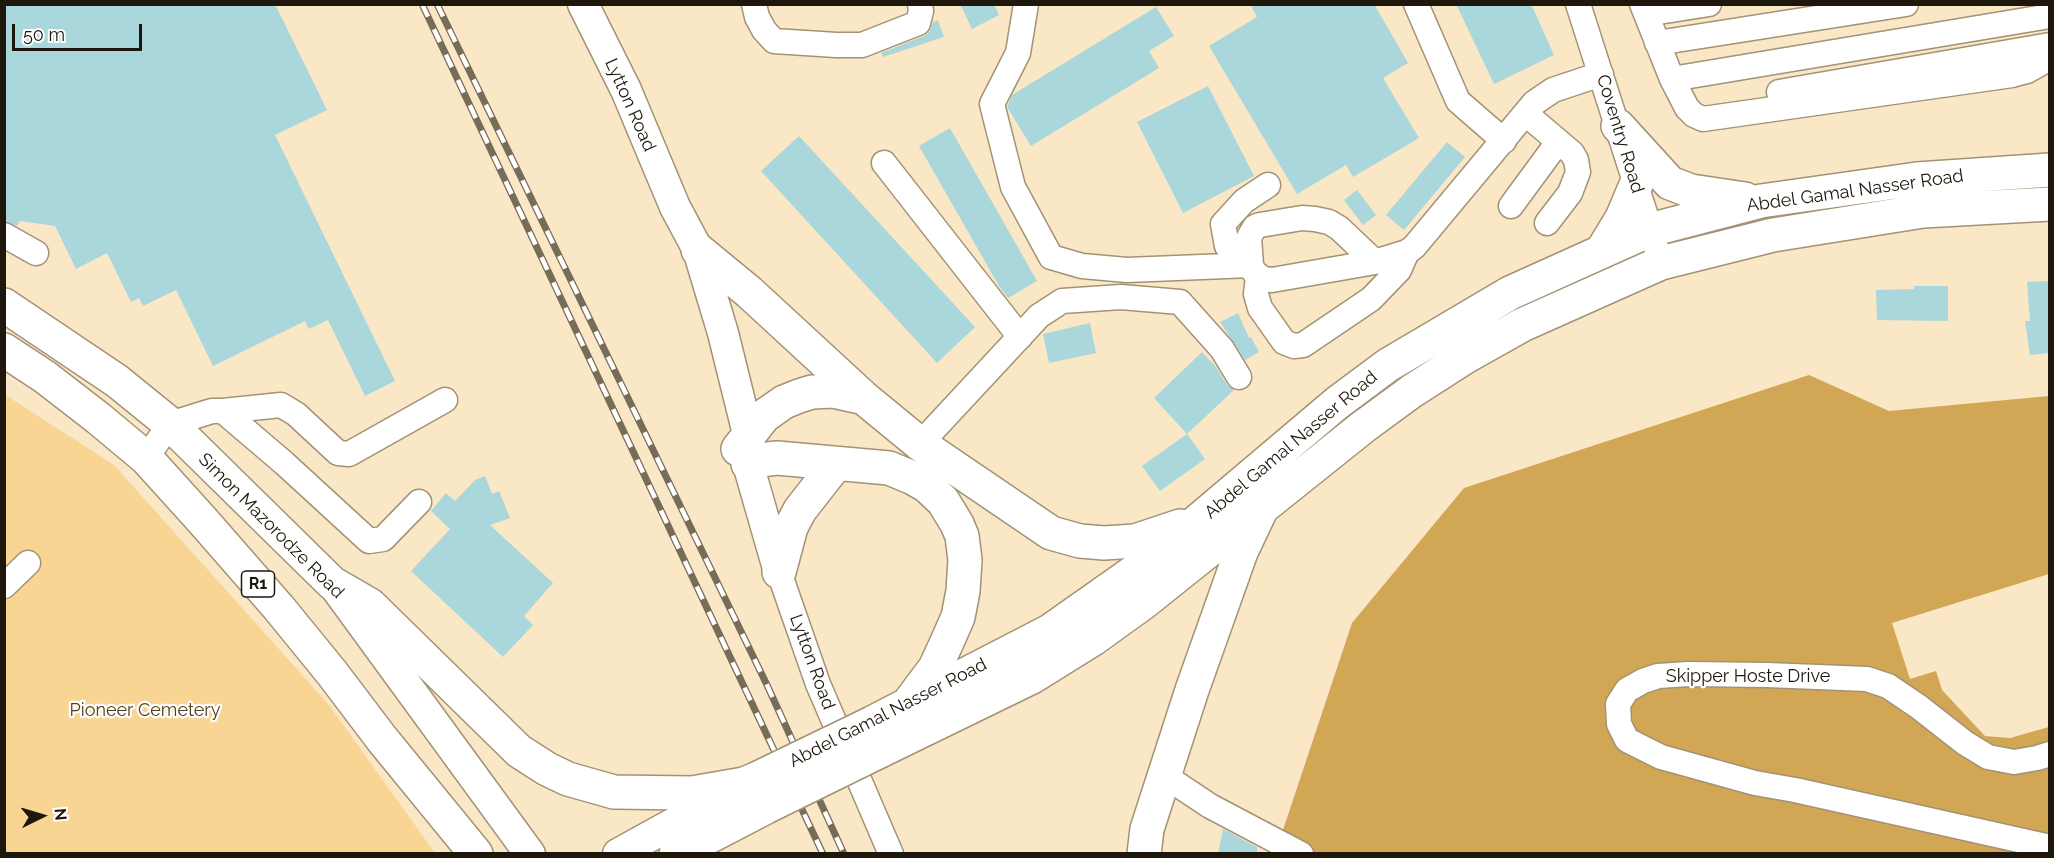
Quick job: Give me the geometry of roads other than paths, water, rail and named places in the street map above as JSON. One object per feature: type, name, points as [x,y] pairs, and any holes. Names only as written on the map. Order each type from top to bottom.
[{"type":"highway","points":[[1618,126],[1670,183],[1679,188],[1761,201]]},
{"type":"highway","name":"Abdel Gamal Nasser Road","points":[[876,737],[907,706],[1050,631],[1155,557],[1204,518],[1337,403],[1388,365],[1509,293],[1650,230],[1761,201],[1917,179],[2049,170]]},
{"type":"highway","points":[[1602,251],[1622,218],[1636,185]]},
{"type":"highway","name":"Abdel Gamal Nasser Road","points":[[676,854],[756,790],[876,737],[1032,677],[1093,639],[1143,603],[1363,427],[1412,391],[1522,325],[1661,263],[1773,235],[1923,211],[2049,204]]},
{"type":"highway","points":[[698,250],[749,292],[864,398],[920,444],[1051,533],[1080,541],[1136,542],[1204,518]]},
{"type":"highway","name":"Simon Mazorodze Road","points":[[4,306],[117,381],[170,424],[332,583]]},
{"type":"highway","name":"R1","points":[[4,350],[45,377],[146,458],[203,520],[332,673],[382,739],[476,854]]},
{"type":"highway","points":[[864,398],[833,390],[799,396],[771,411],[745,449],[760,460],[777,458],[889,468],[927,486],[943,501],[962,536],[963,591],[958,617],[935,668],[907,706]]},
{"type":"highway","points":[[779,572],[791,527],[800,510],[836,464]]},
{"type":"highway","points":[[1144,854],[1147,829],[1192,690],[1241,552],[1262,507]]},
{"type":"highway","points":[[332,583],[370,605],[519,751],[568,780],[614,792],[654,794],[756,790]]},
{"type":"main road","name":"Lytton Road","points":[[583,4],[626,90],[675,207],[698,250],[723,333],[745,449],[779,572]]},
{"type":"main road","name":"Lytton Road","points":[[675,207],[684,255],[727,428],[745,449]]},
{"type":"main road","name":"Simon Mazorodze Road","points":[[332,583],[530,854]]},
{"type":"main road","name":"Abdel Gamal Nasser Road","points":[[618,854],[756,790]]},
{"type":"street","points":[[754,4],[757,17],[774,42],[836,45],[862,45],[918,23],[920,4]]},
{"type":"street","points":[[1026,4],[1018,53],[992,104],[1013,187],[1051,257],[1083,266],[1127,270],[1254,271]]},
{"type":"street","points":[[1416,4],[1458,101],[1504,141]]},
{"type":"street","name":"Coventry Road","points":[[1578,4],[1661,263]]},
{"type":"street","points":[[1709,4],[1644,9],[1672,79],[1694,116],[1703,119],[2012,75],[2027,71],[2049,58]]},
{"type":"street","points":[[1657,43],[1906,4]]},
{"type":"street","points":[[1672,79],[2049,16]]},
{"type":"street","points":[[1688,108],[2049,45]]},
{"type":"street","points":[[1268,185],[1244,201],[1223,224],[1227,246],[1263,279],[1280,280],[1375,262],[1407,252],[1414,247],[1534,103],[1553,90],[1601,74]]},
{"type":"street","points":[[1526,114],[1572,153],[1576,160],[1578,172],[1570,193],[1547,223]]},
{"type":"street","points":[[1511,206],[1558,142]]},
{"type":"street","points":[[884,163],[1020,337]]},
{"type":"street","points":[[1375,262],[1339,228],[1322,220],[1302,218],[1254,227],[1249,237],[1256,294],[1260,308],[1284,342],[1294,346],[1303,345],[1371,300],[1399,270],[1407,252]]},
{"type":"street","points":[[4,235],[36,253]]},
{"type":"street","points":[[920,444],[1039,316],[1062,301],[1121,297],[1180,302],[1222,348],[1239,377]]},
{"type":"street","points":[[146,458],[170,424],[212,411],[281,405],[296,414],[338,453],[349,454],[445,400]]},
{"type":"street","points":[[223,411],[369,541],[383,539],[419,502]]},
{"type":"street","points":[[4,586],[28,563]]},
{"type":"street","name":"Lytton Road","points":[[779,572],[818,684],[891,854]]},
{"type":"street","name":"Skipper Hoste Drive","points":[[2049,754],[2014,762],[1988,757],[1965,743],[1888,686],[1867,679],[1767,675],[1658,676],[1627,690],[1618,704],[1619,724],[1627,740],[1660,757],[1755,783],[2049,847]]},
{"type":"street","points":[[1165,776],[1210,806],[1301,854]]},
{"type":"railway","points":[[422,4],[823,854]]},
{"type":"railway","points":[[437,4],[767,685],[844,854]]},
{"type":"park label","name":"Pioneer Cemetery","points":[[145,711]]}]
